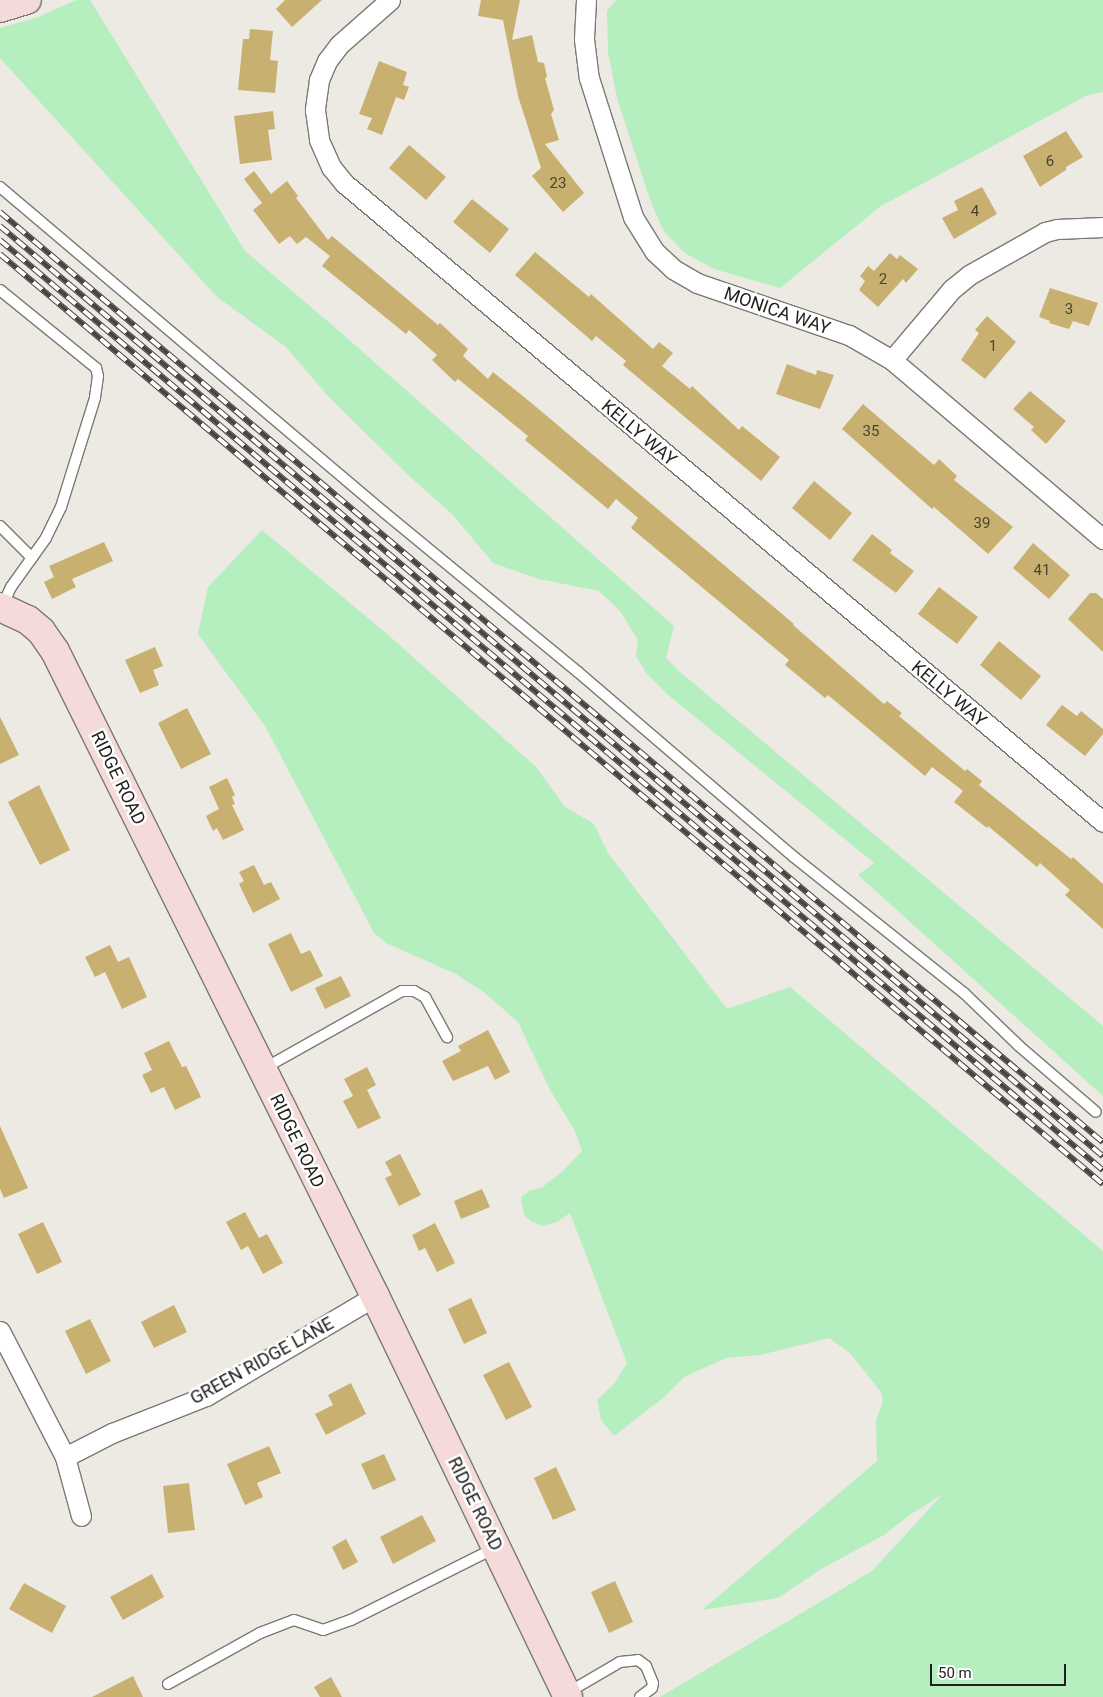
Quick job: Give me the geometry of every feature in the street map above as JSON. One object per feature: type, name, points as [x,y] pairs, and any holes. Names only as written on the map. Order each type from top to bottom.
[{"type":"street","points":[[0,8],[26,0]]},
{"type":"street","name":"KELLY WAY","points":[[390,0],[339,45],[327,61],[319,80],[315,100],[317,130],[327,158],[341,179],[853,614],[1103,822]]},
{"type":"street","name":"MONICA WAY","points":[[586,0],[584,38],[592,87],[633,217],[654,251],[673,269],[697,283],[849,336],[892,360],[1103,539]]},
{"type":"street","points":[[892,360],[952,289],[969,275],[1041,233],[1056,229],[1103,227]]},
{"type":"street","name":"RIDGE ROAD","points":[[1,607],[21,615],[35,625],[55,651],[375,1296],[568,1695]]},
{"type":"street","name":"GREEN RIDGE LANE","points":[[65,1457],[112,1434],[206,1396],[375,1296]]},
{"type":"street","points":[[0,1331],[65,1457],[82,1516]]},
{"type":"lane","points":[[0,187],[355,487],[578,672],[794,857],[964,993],[1019,1046],[1096,1112]]},
{"type":"lane","points":[[0,290],[96,368],[98,376],[96,398],[61,507],[46,538],[11,587],[1,607]]},
{"type":"lane","points":[[0,526],[32,558]]},
{"type":"lane","points":[[262,1070],[402,991],[414,991],[425,997],[447,1037]]},
{"type":"lane","points":[[168,1684],[260,1633],[294,1620],[323,1630],[352,1620],[496,1548]]},
{"type":"lane","points":[[568,1695],[620,1662],[638,1660],[646,1666],[653,1684],[652,1688],[640,1697]]},
{"type":"green space","points":[[76,0],[90,0],[245,251],[331,324],[674,626],[666,658],[680,672],[1103,1026],[1103,1096],[858,875],[874,863],[667,694],[647,674],[636,656],[638,640],[620,611],[599,591],[539,579],[493,563],[453,515],[407,474],[327,395],[286,347],[217,297],[0,58],[0,28],[36,18]]},
{"type":"green space","points":[[616,0],[1103,0],[1103,92],[1088,95],[881,206],[780,288],[714,269],[686,254],[664,232],[650,200],[617,98],[608,52],[607,11]]},
{"type":"green space","points":[[262,530],[386,633],[536,767],[565,807],[594,824],[608,853],[727,1009],[790,987],[1103,1251],[1103,1697],[660,1697],[872,1571],[942,1495],[911,1514],[884,1535],[823,1568],[778,1598],[702,1610],[877,1461],[876,1420],[883,1401],[881,1392],[850,1353],[829,1338],[760,1355],[726,1358],[684,1377],[663,1398],[614,1436],[601,1420],[597,1400],[614,1384],[627,1363],[570,1213],[557,1222],[543,1226],[532,1222],[524,1215],[521,1197],[531,1190],[541,1188],[562,1172],[582,1151],[575,1131],[550,1090],[518,1022],[485,993],[456,974],[386,943],[374,933],[265,726],[198,634],[208,587]]},
{"type":"building","points":[[285,0],[322,0],[292,27],[276,9]]},
{"type":"building","points":[[481,0],[520,0],[512,40],[532,35],[538,62],[544,63],[547,77],[545,78],[554,110],[551,114],[559,140],[545,144],[584,193],[563,212],[532,176],[541,168],[518,96],[503,20],[478,16]]},
{"type":"building","points":[[250,29],[273,31],[270,60],[278,61],[275,93],[238,90],[243,39],[249,39]]},
{"type":"building","points":[[379,61],[407,72],[403,85],[409,87],[404,100],[396,97],[382,135],[367,129],[372,118],[359,114]]},
{"type":"building","points":[[273,111],[275,129],[268,130],[272,160],[240,164],[234,116]]},
{"type":"building","points":[[1066,131],[1083,157],[1066,167],[1066,170],[1040,187],[1023,156]]},
{"type":"building","points":[[409,145],[446,177],[426,200],[389,168]]},
{"type":"building","points":[[254,171],[271,194],[287,181],[298,196],[296,198],[328,240],[332,236],[438,325],[440,323],[468,349],[463,356],[488,379],[493,372],[529,401],[794,624],[884,704],[887,701],[902,713],[899,716],[965,771],[967,769],[982,781],[979,785],[1071,859],[1073,857],[1103,884],[1103,929],[1065,895],[1070,890],[1040,863],[1037,867],[988,826],[987,828],[954,802],[963,791],[932,767],[925,776],[828,695],[825,698],[785,665],[789,660],[631,528],[638,518],[616,499],[608,509],[525,440],[528,436],[458,379],[455,382],[432,360],[437,355],[409,330],[406,334],[322,266],[330,256],[306,237],[297,244],[290,236],[279,244],[253,210],[262,203],[244,179]]},
{"type":"building","points":[[982,187],[997,214],[954,239],[942,218],[958,210],[954,201]]},
{"type":"building","points":[[472,199],[509,229],[490,253],[453,222]]},
{"type":"building","points":[[535,252],[589,297],[591,294],[653,349],[659,342],[673,353],[662,366],[690,389],[692,386],[739,430],[742,426],[780,457],[761,481],[623,365],[626,361],[596,336],[592,341],[515,275]]},
{"type":"building","points":[[890,253],[897,259],[900,255],[918,269],[906,283],[903,279],[878,307],[859,290],[865,281],[860,276],[868,266],[874,271]]},
{"type":"building","points":[[1050,288],[1098,303],[1089,326],[1073,321],[1069,329],[1049,323],[1050,321],[1039,317]]},
{"type":"building","points":[[987,316],[1016,342],[985,379],[961,360],[979,333],[975,330]]},
{"type":"building","points":[[787,364],[816,375],[817,370],[834,375],[820,409],[776,394]]},
{"type":"building","points":[[1030,391],[1066,421],[1046,444],[1031,430],[1034,427],[1013,409]]},
{"type":"building","points":[[863,404],[934,465],[939,459],[957,476],[954,480],[1013,527],[988,554],[934,507],[932,509],[842,429]]},
{"type":"building","points":[[814,481],[852,513],[830,540],[792,508]]},
{"type":"building","points":[[872,534],[892,550],[890,553],[914,571],[896,593],[852,560]]},
{"type":"building","points":[[104,542],[113,561],[72,579],[76,587],[52,599],[44,582],[54,577],[49,566]]},
{"type":"building","points":[[1033,543],[1070,575],[1049,599],[1013,568]]},
{"type":"building","points":[[939,587],[978,617],[957,644],[918,614]]},
{"type":"building","points":[[1090,593],[1096,593],[1103,599],[1103,652],[1068,619]]},
{"type":"building","points":[[999,641],[1041,676],[1021,700],[980,665]]},
{"type":"building","points":[[155,647],[163,666],[153,670],[159,685],[140,693],[125,660]]},
{"type":"building","points":[[1062,705],[1077,716],[1081,711],[1103,729],[1103,734],[1085,756],[1046,725]]},
{"type":"building","points":[[187,708],[211,754],[181,769],[158,723]]},
{"type":"building","points":[[0,717],[19,755],[0,764]]},
{"type":"building","points":[[227,778],[235,795],[232,797],[235,804],[232,805],[244,830],[223,840],[217,828],[213,831],[206,816],[219,809],[209,787]]},
{"type":"building","points":[[39,785],[70,850],[40,865],[8,802]]},
{"type":"building","points":[[254,865],[264,885],[271,882],[280,899],[253,913],[239,884],[244,881],[239,872]]},
{"type":"building","points":[[291,933],[301,954],[310,950],[323,976],[291,992],[268,944]]},
{"type":"building","points":[[110,945],[118,962],[129,957],[147,997],[122,1009],[105,972],[95,977],[85,957]]},
{"type":"building","points":[[341,976],[351,996],[325,1009],[315,988]]},
{"type":"building","points":[[488,1030],[510,1072],[495,1080],[488,1066],[453,1081],[442,1061],[461,1051],[458,1046]]},
{"type":"building","points":[[169,1041],[182,1067],[186,1066],[201,1097],[175,1110],[164,1087],[151,1093],[142,1075],[152,1070],[144,1053]]},
{"type":"building","points":[[367,1067],[376,1085],[367,1090],[381,1118],[358,1129],[343,1101],[353,1096],[344,1079]]},
{"type":"building","points":[[0,1126],[28,1188],[4,1198],[0,1189]]},
{"type":"building","points":[[400,1154],[421,1195],[399,1206],[385,1178],[392,1175],[385,1162]]},
{"type":"building","points":[[482,1189],[490,1207],[461,1219],[454,1201]]},
{"type":"building","points":[[245,1212],[259,1238],[267,1234],[283,1263],[263,1274],[248,1246],[241,1250],[226,1222]]},
{"type":"building","points":[[43,1222],[62,1262],[37,1274],[18,1234]]},
{"type":"building","points":[[435,1223],[455,1263],[437,1272],[425,1248],[419,1251],[412,1235]]},
{"type":"building","points":[[471,1298],[487,1333],[464,1344],[448,1309]]},
{"type":"building","points":[[174,1305],[187,1332],[154,1348],[141,1322]]},
{"type":"building","points":[[90,1319],[111,1361],[86,1374],[65,1331]]},
{"type":"building","points":[[509,1362],[532,1407],[506,1420],[483,1375]]},
{"type":"building","points":[[351,1383],[366,1414],[326,1435],[315,1414],[333,1405],[328,1395]]},
{"type":"building","points":[[269,1446],[281,1473],[257,1483],[263,1497],[245,1505],[227,1464]]},
{"type":"building","points":[[384,1454],[396,1480],[373,1490],[361,1464]]},
{"type":"building","points":[[556,1467],[576,1510],[553,1520],[534,1478]]},
{"type":"building","points":[[189,1483],[195,1530],[168,1533],[163,1486]]},
{"type":"building","points":[[422,1515],[436,1541],[393,1564],[380,1537]]},
{"type":"building","points":[[346,1539],[358,1562],[343,1570],[332,1547]]},
{"type":"building","points":[[152,1574],[164,1597],[123,1620],[110,1597]]},
{"type":"building","points":[[615,1581],[633,1622],[609,1633],[591,1592]]},
{"type":"building","points":[[24,1583],[66,1606],[52,1633],[9,1609]]},
{"type":"building","points":[[133,1676],[143,1697],[92,1697]]},
{"type":"building","points":[[331,1677],[342,1697],[320,1697],[314,1687]]},
{"type":"railway","points":[[0,212],[1103,1142]]},
{"type":"railway","points":[[0,226],[1103,1156]]},
{"type":"railway","points":[[0,240],[1103,1170]]},
{"type":"railway","points":[[0,254],[1103,1184]]}]
